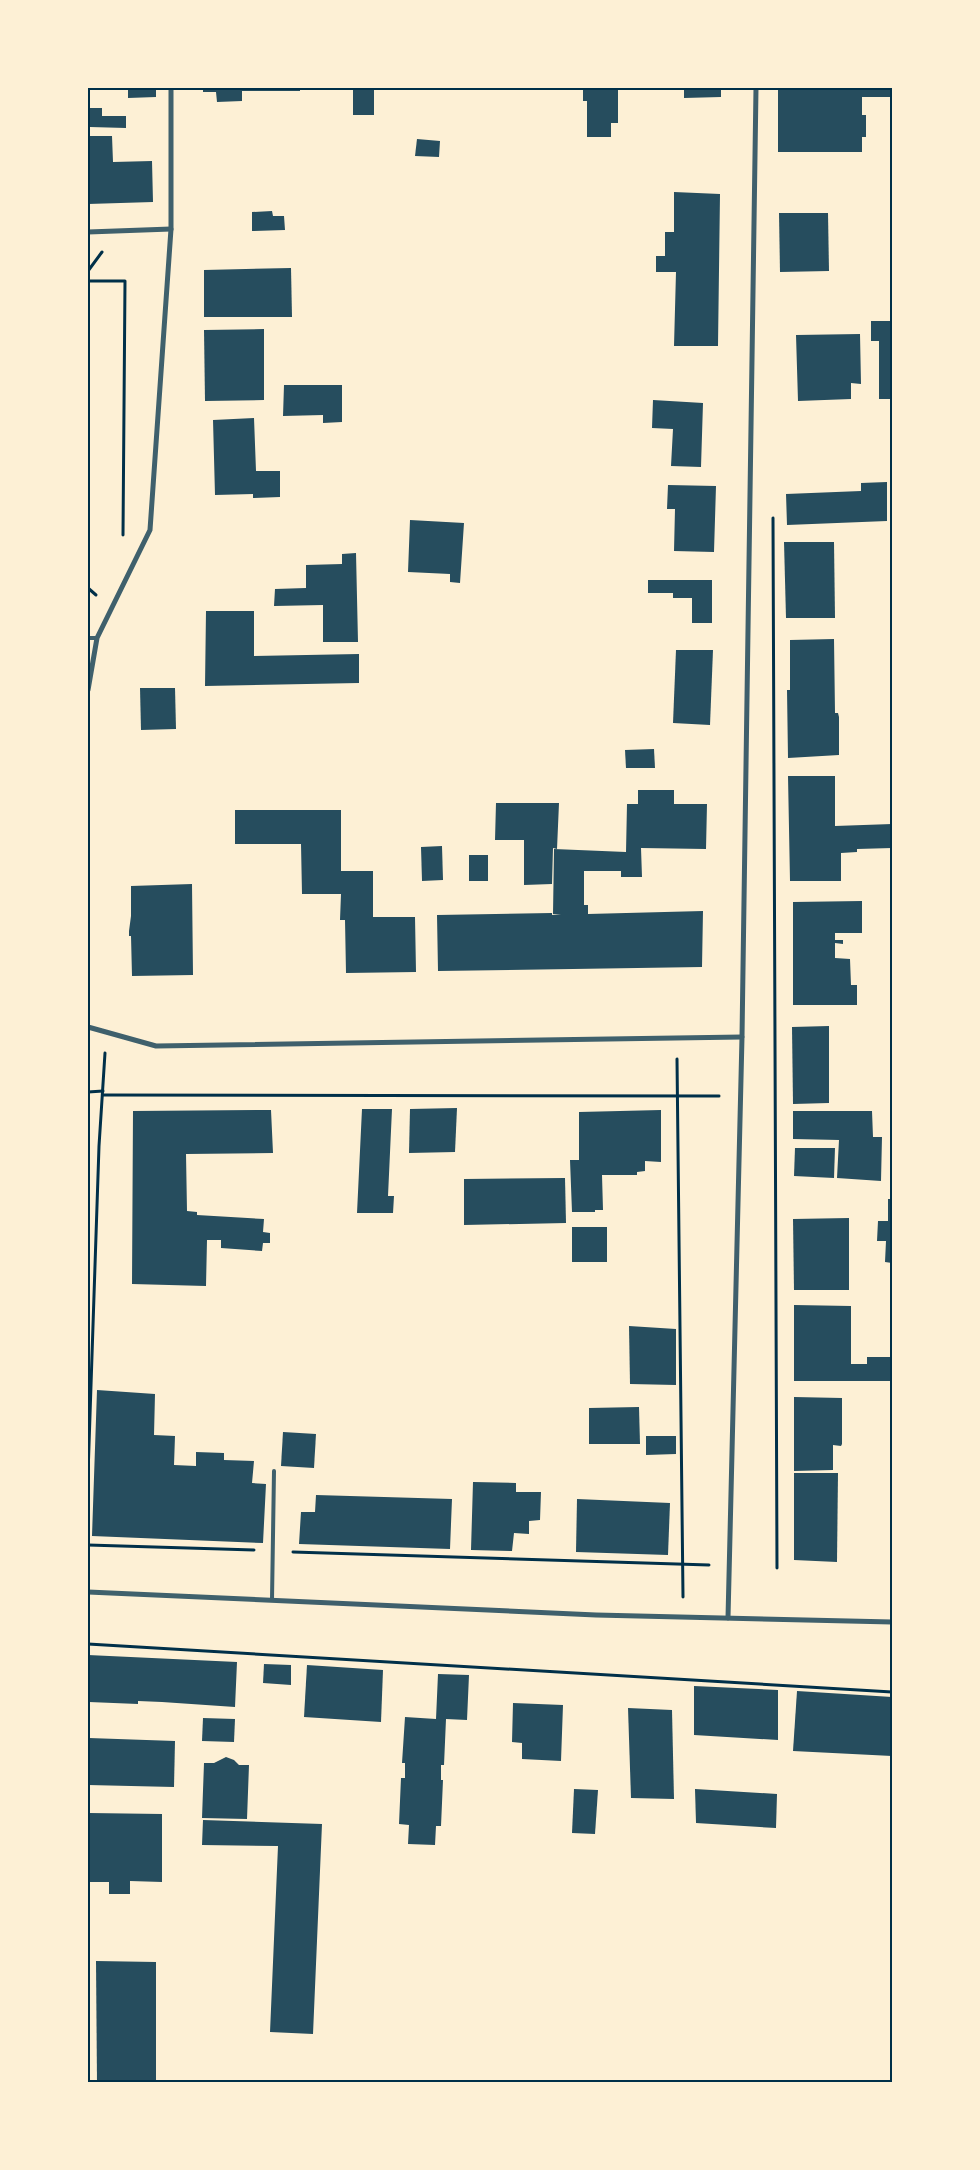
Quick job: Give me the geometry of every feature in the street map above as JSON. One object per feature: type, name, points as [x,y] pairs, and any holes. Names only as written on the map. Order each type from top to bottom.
[{"type":"street","points":[[88,690],[97,638],[150,530],[171,229],[171,88]]},
{"type":"street","points":[[728,1618],[741,1096],[756,88]]},
{"type":"street","points":[[88,232],[171,229]]},
{"type":"street","points":[[88,1027],[156,1046],[742,1037]]},
{"type":"street","points":[[88,1592],[596,1615],[683,1616],[855,1623],[892,1622]]},
{"type":"lane","points":[[88,638],[97,638]]},
{"type":"lane","points":[[272,1600],[274,1470]]},
{"type":"path","points":[[88,281],[125,281],[123,538]]},
{"type":"path","points":[[773,515],[777,1568]]},
{"type":"path","points":[[88,1476],[106,1032]]},
{"type":"path","points":[[676,1038],[683,1616]]},
{"type":"path","points":[[88,1092],[741,1096]]},
{"type":"path","points":[[88,1544],[729,1566]]},
{"type":"path","points":[[88,1644],[892,1692]]},
{"type":"building","points":[[128,88],[156,88],[156,97],[128,98]]},
{"type":"building","points":[[203,88],[300,88],[300,91],[242,91],[242,101],[217,102],[216,92],[203,92]]},
{"type":"building","points":[[353,88],[374,88],[374,115],[353,115]]},
{"type":"building","points":[[583,88],[618,88],[618,123],[611,123],[611,137],[587,137],[587,101],[583,101]]},
{"type":"building","points":[[684,88],[721,88],[721,97],[684,98]]},
{"type":"building","points":[[778,88],[892,88],[892,97],[862,97],[862,115],[866,115],[866,137],[862,137],[862,152],[778,152]]},
{"type":"building","points":[[88,108],[102,108],[102,116],[126,116],[126,128],[90,127]]},
{"type":"building","points":[[88,136],[112,136],[113,162],[152,161],[153,202],[88,204]]},
{"type":"building","points":[[417,139],[440,141],[439,157],[415,156]]},
{"type":"building","points":[[674,192],[720,194],[718,346],[674,346],[676,272],[656,272],[656,256],[665,256],[665,232],[674,232]]},
{"type":"building","points":[[272,211],[273,216],[284,216],[285,230],[252,231],[252,212]]},
{"type":"building","points":[[779,213],[828,213],[829,271],[780,272]]},
{"type":"building","points":[[291,268],[292,317],[204,317],[204,270]]},
{"type":"building","points":[[871,321],[892,321],[892,399],[879,399],[879,341],[871,341]]},
{"type":"building","points":[[264,329],[264,400],[205,401],[204,330]]},
{"type":"building","points":[[860,334],[861,384],[851,383],[851,399],[798,401],[796,335]]},
{"type":"building","points":[[284,385],[342,385],[342,422],[323,423],[323,415],[283,416]]},
{"type":"building","points":[[653,400],[703,403],[701,467],[671,466],[673,429],[652,428]]},
{"type":"building","points":[[254,418],[256,471],[280,471],[280,497],[253,498],[253,494],[215,495],[213,420]]},
{"type":"building","points":[[887,482],[887,521],[787,525],[786,494],[861,491],[861,483]]},
{"type":"building","points":[[668,485],[716,486],[714,552],[674,551],[675,509],[667,509]]},
{"type":"building","points":[[410,520],[464,523],[460,583],[450,582],[450,574],[408,572]]},
{"type":"building","points":[[784,542],[834,542],[835,618],[786,618]]},
{"type":"building","points":[[356,553],[358,642],[323,642],[323,605],[274,606],[275,589],[306,588],[306,565],[342,564],[342,554]]},
{"type":"building","points":[[648,580],[712,580],[712,623],[692,623],[692,598],[673,598],[673,593],[648,593]]},
{"type":"building","points":[[206,611],[254,611],[254,656],[359,654],[359,683],[205,686]]},
{"type":"building","points":[[834,639],[835,713],[838,713],[839,717],[839,755],[788,758],[787,690],[790,690],[790,640]]},
{"type":"building","points":[[676,650],[713,650],[710,725],[673,723]]},
{"type":"building","points":[[140,688],[175,688],[176,729],[141,730]]},
{"type":"building","points":[[654,749],[655,768],[626,768],[625,750]]},
{"type":"building","points":[[788,776],[835,776],[835,826],[892,824],[892,848],[857,849],[857,852],[841,853],[841,881],[790,881]]},
{"type":"building","points":[[638,790],[674,790],[674,804],[707,804],[706,849],[641,848],[642,877],[621,877],[621,871],[584,871],[584,905],[588,905],[588,914],[703,911],[702,967],[438,971],[437,915],[561,914],[553,914],[554,849],[626,852],[627,804],[638,804]]},
{"type":"building","points":[[496,803],[559,803],[557,849],[553,848],[552,884],[524,885],[524,840],[495,840]]},
{"type":"building","points":[[235,810],[341,810],[341,871],[373,871],[373,917],[415,917],[416,972],[346,973],[345,920],[340,920],[341,894],[302,894],[301,844],[235,844]]},
{"type":"building","points":[[442,846],[443,880],[422,881],[421,847]]},
{"type":"building","points":[[469,855],[488,855],[488,881],[469,881]]},
{"type":"building","points":[[192,884],[193,975],[132,976],[131,936],[129,936],[131,886]]},
{"type":"building","points":[[862,901],[862,933],[835,933],[835,940],[843,940],[843,944],[835,943],[835,958],[850,959],[851,985],[857,985],[857,1005],[793,1005],[793,902]]},
{"type":"building","points":[[829,1026],[829,1103],[793,1104],[792,1027]]},
{"type":"building","points":[[457,1108],[455,1152],[409,1153],[410,1109]]},
{"type":"building","points":[[362,1109],[392,1109],[388,1196],[394,1196],[393,1213],[357,1213]]},
{"type":"building","points":[[271,1110],[273,1153],[186,1154],[187,1211],[197,1212],[197,1215],[264,1219],[263,1232],[270,1233],[270,1243],[263,1243],[262,1251],[221,1248],[221,1240],[207,1240],[206,1286],[132,1284],[133,1111]]},
{"type":"building","points":[[661,1110],[661,1162],[645,1161],[645,1171],[637,1172],[637,1175],[602,1175],[603,1210],[572,1212],[570,1160],[579,1160],[579,1112]]},
{"type":"building","points":[[793,1111],[872,1111],[873,1137],[882,1137],[881,1181],[837,1178],[839,1140],[793,1139]]},
{"type":"building","points":[[795,1148],[835,1148],[834,1178],[794,1176]]},
{"type":"building","points":[[565,1178],[566,1223],[464,1225],[464,1179]]},
{"type":"building","points":[[888,1199],[892,1199],[892,1263],[885,1262],[886,1241],[877,1241],[878,1221],[888,1221]]},
{"type":"building","points":[[849,1218],[849,1290],[794,1290],[793,1219]]},
{"type":"building","points":[[572,1227],[607,1227],[607,1262],[572,1262]]},
{"type":"building","points":[[794,1305],[851,1306],[851,1364],[867,1364],[867,1357],[892,1357],[892,1381],[794,1381]]},
{"type":"building","points":[[629,1326],[676,1329],[676,1385],[630,1384]]},
{"type":"building","points":[[97,1390],[155,1394],[154,1435],[175,1436],[174,1465],[196,1466],[196,1452],[224,1453],[224,1460],[254,1461],[252,1483],[266,1484],[263,1543],[92,1536]]},
{"type":"building","points":[[794,1397],[842,1398],[842,1444],[841,1446],[833,1445],[833,1470],[794,1471]]},
{"type":"building","points":[[639,1407],[640,1444],[589,1444],[589,1408]]},
{"type":"building","points":[[283,1432],[316,1434],[314,1468],[281,1466]]},
{"type":"building","points":[[646,1436],[676,1436],[676,1454],[646,1455]]},
{"type":"building","points":[[794,1473],[838,1473],[837,1562],[794,1560]]},
{"type":"building","points":[[473,1482],[516,1483],[516,1492],[541,1492],[540,1520],[529,1521],[529,1534],[514,1533],[512,1551],[471,1550]]},
{"type":"building","points":[[316,1495],[452,1499],[450,1549],[299,1544],[301,1512],[315,1512]]},
{"type":"building","points":[[577,1499],[670,1503],[668,1555],[576,1552]]},
{"type":"building","points":[[88,1655],[237,1662],[235,1707],[138,1701],[138,1704],[89,1702]]},
{"type":"building","points":[[264,1664],[291,1665],[291,1685],[263,1683]]},
{"type":"building","points":[[307,1665],[383,1670],[381,1722],[304,1717]]},
{"type":"building","points":[[438,1674],[469,1675],[467,1720],[446,1719],[444,1765],[441,1765],[441,1780],[443,1780],[441,1826],[436,1826],[435,1845],[408,1844],[409,1825],[399,1824],[401,1778],[405,1778],[405,1763],[402,1763],[405,1717],[436,1719]]},
{"type":"building","points":[[694,1686],[778,1690],[778,1740],[694,1735]]},
{"type":"building","points":[[797,1691],[892,1697],[892,1756],[793,1751]]},
{"type":"building","points":[[513,1703],[563,1705],[561,1761],[522,1759],[522,1743],[512,1742]]},
{"type":"building","points":[[628,1708],[672,1710],[674,1799],[631,1798]]},
{"type":"building","points":[[203,1718],[235,1719],[234,1742],[202,1741]]},
{"type":"building","points":[[89,1738],[175,1741],[174,1787],[88,1785]]},
{"type":"building","points":[[226,1757],[234,1760],[239,1765],[249,1765],[247,1819],[202,1818],[204,1763],[214,1763]]},
{"type":"building","points":[[574,1789],[598,1790],[595,1834],[572,1833]]},
{"type":"building","points":[[695,1789],[777,1794],[776,1828],[696,1823]]},
{"type":"building","points":[[89,1813],[162,1814],[162,1882],[130,1881],[130,1894],[109,1894],[109,1882],[89,1882]]},
{"type":"building","points":[[203,1820],[322,1824],[313,2034],[270,2032],[278,1846],[202,1845]]},
{"type":"building","points":[[96,1961],[156,1962],[156,2082],[97,2082]]}]
